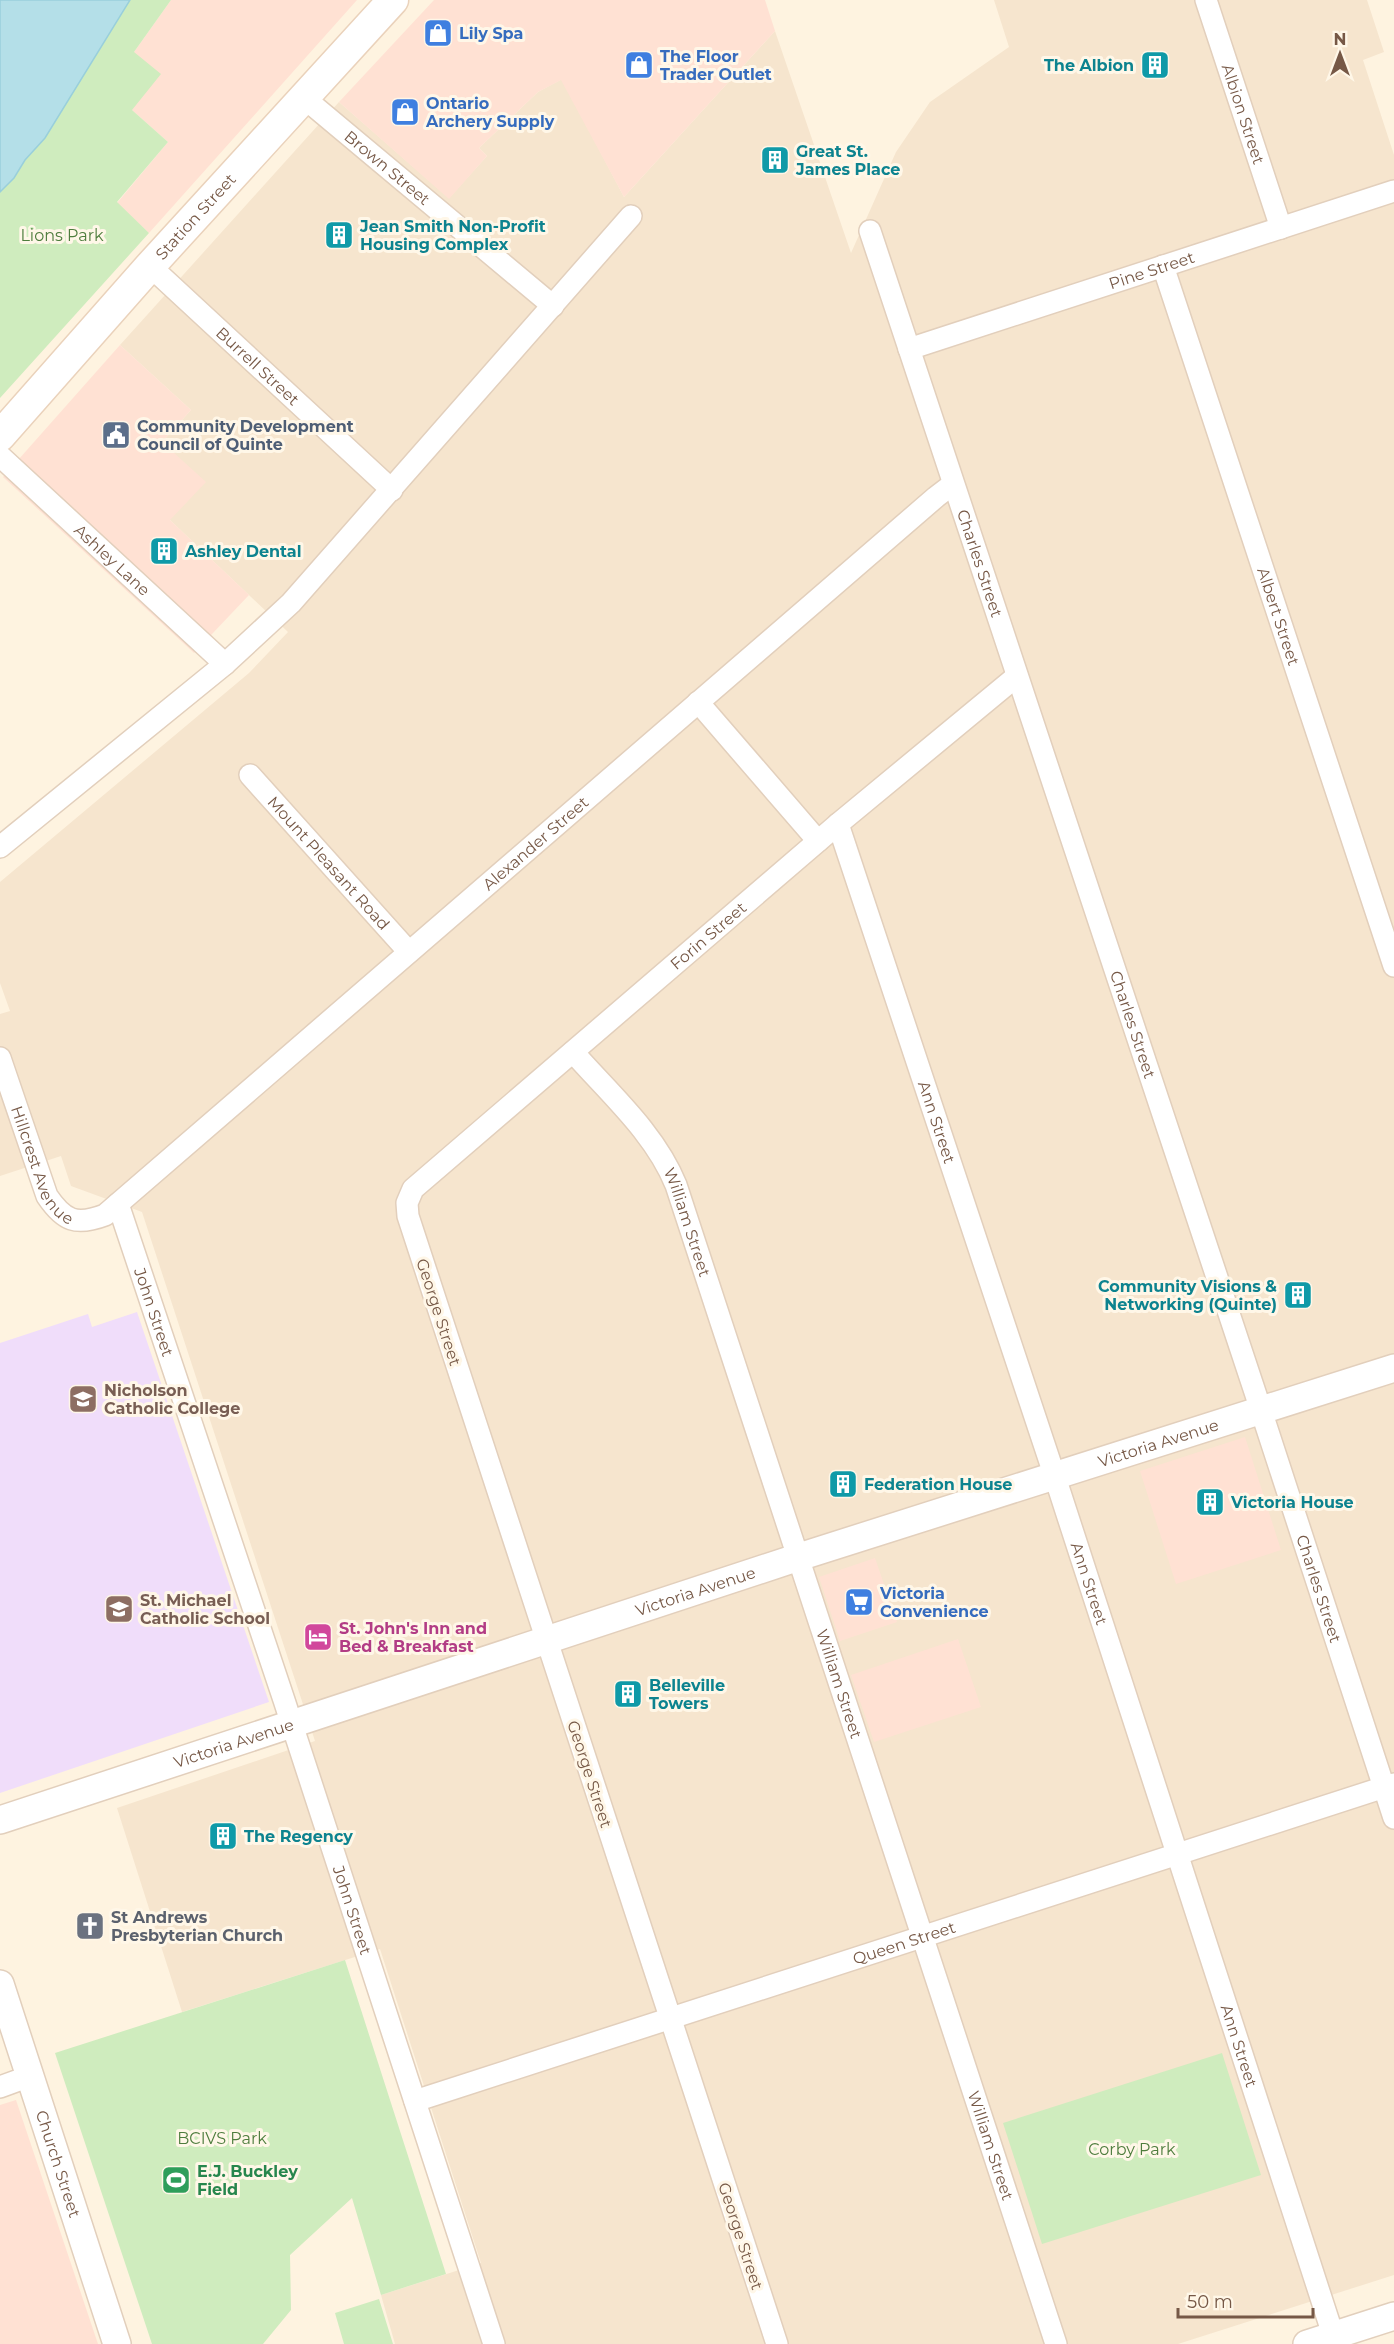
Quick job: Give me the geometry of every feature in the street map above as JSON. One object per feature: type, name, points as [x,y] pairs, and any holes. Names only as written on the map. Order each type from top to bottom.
[{"type":"main road","name":"Station Street","points":[[0,436],[150,266],[393,0]]},
{"type":"street","name":"Albion Street","points":[[1206,0],[1281,228]]},
{"type":"street","name":"Brown Street","points":[[303,97],[553,306]]},
{"type":"street","name":"Pine Street","points":[[909,349],[1394,191]]},
{"type":"street","points":[[0,847],[225,664],[291,603],[632,216]]},
{"type":"street","name":"Charles Street","points":[[870,231],[1261,1412],[1389,1786],[1394,1818]]},
{"type":"street","name":"Burrell Street","points":[[150,266],[392,490]]},
{"type":"street","name":"Albert Street","points":[[1163,266],[1394,966]]},
{"type":"street","name":"Ashley Lane","points":[[0,456],[225,664]]},
{"type":"street","name":"Alexander Street","points":[[118,1204],[936,497],[954,484]]},
{"type":"street","name":"Forin Street","points":[[407,1203],[413,1189],[838,824],[1017,676]]},
{"type":"street","points":[[698,702],[818,841]]},
{"type":"street","name":"Mount Pleasant Road","points":[[250,775],[409,952]]},
{"type":"street","name":"Ann Street","points":[[838,824],[1055,1477],[1335,2340]]},
{"type":"street","name":"William Street","points":[[573,1052],[656,1147],[668,1164],[676,1185],[1056,2344]]},
{"type":"street","name":"Hillcrest Avenue","points":[[0,1058],[46,1196],[57,1210],[71,1220],[89,1221],[105,1215],[118,1204]]},
{"type":"street","name":"George Street","points":[[407,1203],[408,1216],[777,2344]]},
{"type":"street","name":"John Street","points":[[118,1204],[291,1722],[494,2344]]},
{"type":"street","name":"Victoria Avenue","points":[[0,1820],[291,1722],[799,1557],[1394,1368]]},
{"type":"street","name":"Queen Street","points":[[415,2101],[1389,1786]]},
{"type":"street","name":"Church Street","points":[[0,1984],[117,2344]]},
{"type":"street","points":[[0,2087],[30,2076]]},
{"type":"street","points":[[1307,2344],[1335,2340],[1394,2316]]},
{"type":"shaded area","points":[[171,0],[357,0],[149,233],[117,203],[168,142],[132,110],[134,52]]},
{"type":"shaded area","points":[[434,0],[765,0],[775,31],[624,197],[561,80],[538,92],[479,148],[487,156],[449,199],[339,102]]},
{"type":"shaded area","points":[[994,0],[1367,0],[1384,52],[1363,60],[1394,155],[1394,2275],[1178,2344],[395,2344],[381,2295],[481,2263],[380,1949],[182,2012],[117,1808],[315,1741],[142,1212],[71,1186],[61,1156],[0,1176],[0,1014],[10,1011],[0,983],[0,882],[249,673],[288,632],[170,520],[162,442],[191,410],[120,345],[339,102],[449,198],[487,156],[479,148],[538,92],[562,79],[624,197],[775,31],[851,253],[896,152],[930,102],[1009,47]]},
{"type":"shaded area","points":[[120,345],[191,410],[162,442],[206,482],[170,520],[249,595],[194,653],[3,477]]},
{"type":"shaded area","name":"St. Michael Catholic School","points":[[137,1312],[269,1702],[0,1793],[0,1343],[88,1314],[92,1327]]},
{"type":"shaded area","points":[[1245,1437],[1281,1550],[1176,1584],[1140,1471]]},
{"type":"shaded area","points":[[875,1558],[897,1622],[840,1641],[819,1577]]},
{"type":"shaded area","points":[[958,1639],[981,1707],[874,1742],[851,1675]]},
{"type":"shaded area","points":[[16,2100],[98,2344],[0,2344],[0,2105]]},
{"type":"green space","name":"Lions Park","points":[[130,0],[171,0],[134,52],[161,74],[132,110],[168,142],[117,202],[149,233],[0,398],[0,192],[45,138]]},
{"type":"green space","name":"BCIVS Park","points":[[345,1960],[446,2274],[381,2295],[352,2198],[290,2255],[291,2310],[263,2344],[152,2344],[55,2053]]},
{"type":"green space","name":"Corby Park","points":[[1222,2053],[1261,2175],[1042,2244],[1003,2123]]},
{"type":"green space","points":[[379,2299],[393,2344],[344,2344],[335,2313]]},
{"type":"water","points":[[0,0],[130,0],[45,138],[0,192]]},
{"type":"place","name":"Lily Spa","points":[[438,33]]},
{"type":"place","name":"The Floor Trader Outlet","points":[[639,65]]},
{"type":"place","name":"The Albion","points":[[1155,65]]},
{"type":"place","name":"Ontario Archery Supply","points":[[405,112]]},
{"type":"place","name":"Great St. James Place","points":[[775,160]]},
{"type":"place","name":"Jean Smith Non-Profit Housing Complex","points":[[339,235]]},
{"type":"place","name":"Community Development Council of Quinte","points":[[116,435]]},
{"type":"place","name":"Ashley Dental","points":[[164,551]]},
{"type":"place","name":"Community Visions & Networking (Quinte)","points":[[1298,1295]]},
{"type":"place","name":"Nicholson Catholic College","points":[[83,1399]]},
{"type":"place","name":"Federation House","points":[[843,1484]]},
{"type":"place","name":"Victoria House","points":[[1210,1502]]},
{"type":"place","name":"Victoria Convenience","points":[[859,1602]]},
{"type":"place","name":"St. Michael Catholic School","points":[[119,1609]]},
{"type":"place","name":"St. John's Inn and Bed & Breakfast","points":[[318,1637]]},
{"type":"place","name":"Belleville Towers","points":[[628,1694]]},
{"type":"place","name":"The Regency","points":[[223,1836]]},
{"type":"place","name":"St Andrews Presbyterian Church","points":[[90,1926]]},
{"type":"place","name":"E.J. Buckley Field","points":[[176,2180]]}]
